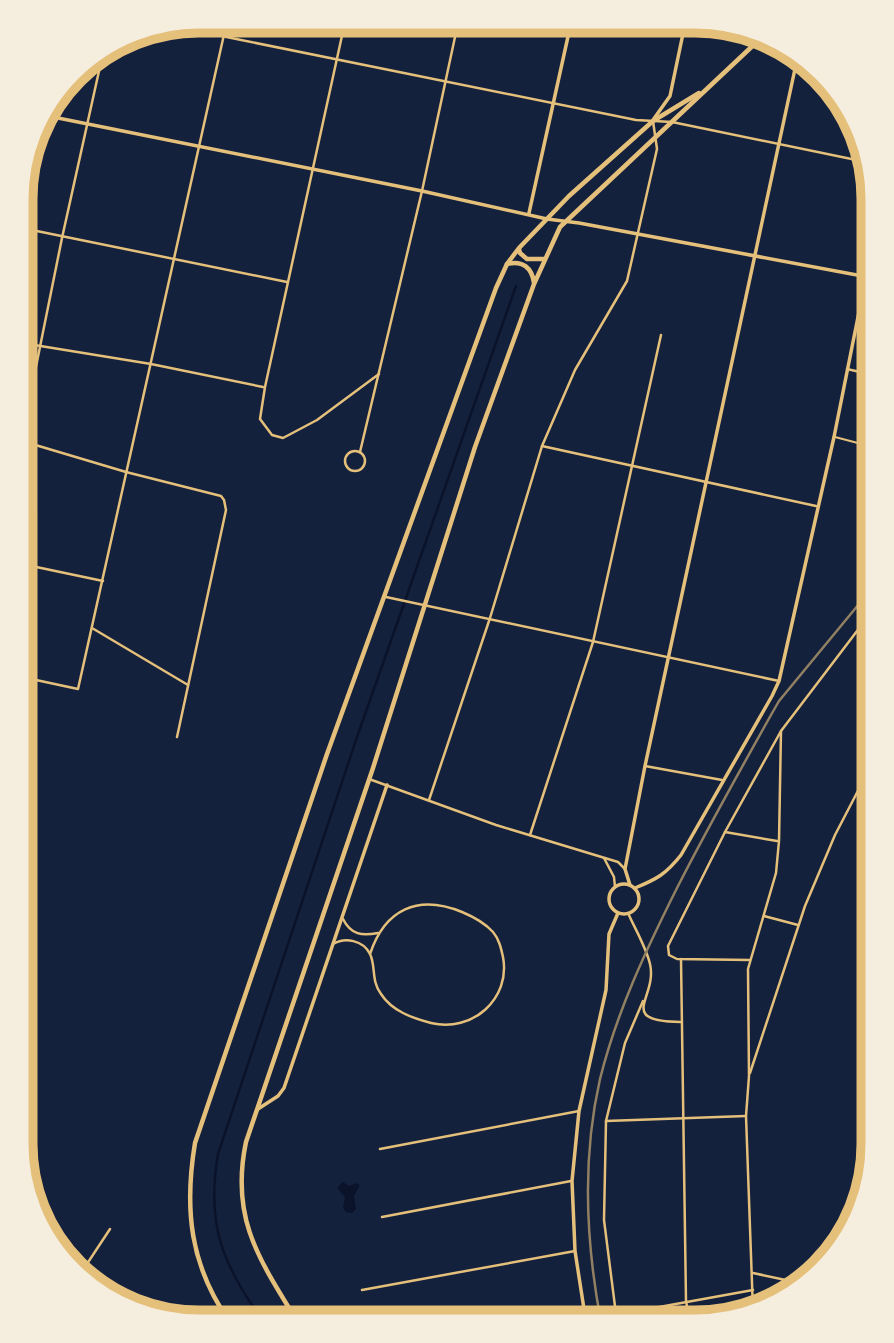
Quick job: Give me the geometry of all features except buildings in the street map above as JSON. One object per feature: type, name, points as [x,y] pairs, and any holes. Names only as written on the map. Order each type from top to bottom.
[{"type":"main road","points":[[290,1310],[259,1259],[249,1234],[240,1181],[241,1164],[369,779],[475,447],[534,284],[555,235],[565,220],[754,44]]},
{"type":"main road","points":[[223,1310],[209,1286],[190,1227],[190,1178],[195,1143],[327,754],[496,288],[507,264],[519,248],[569,195],[653,121],[708,87]]},
{"type":"main road","points":[[519,248],[520,253],[527,259],[544,259]]},
{"type":"main road","points":[[507,264],[522,264],[528,267],[534,284]]},
{"type":"street","points":[[360,452],[422,191],[456,33]]},
{"type":"street","points":[[529,214],[569,33]]},
{"type":"street","points":[[429,800],[490,618],[542,446],[575,370],[627,281],[657,149],[653,121],[670,96],[683,33]]},
{"type":"street","points":[[210,34],[554,103],[672,122],[856,160]]},
{"type":"street","points":[[33,679],[78,689],[225,34]]},
{"type":"street","points":[[343,34],[260,419],[267,430],[278,438],[283,438],[317,420],[379,374]]},
{"type":"street","points":[[33,388],[100,66]]},
{"type":"street","points":[[625,869],[795,67]]},
{"type":"street","points":[[54,118],[422,191],[547,219],[565,220],[861,276]]},
{"type":"street","points":[[33,230],[288,282]]},
{"type":"street","points":[[369,779],[477,819],[618,862],[625,869],[632,886],[638,892],[637,907],[628,913],[618,913],[609,900],[612,890],[620,884],[632,886],[657,879],[668,872],[681,855],[779,681],[861,305]]},
{"type":"street","points":[[530,835],[593,642],[661,335]]},
{"type":"street","points":[[33,345],[151,364],[265,387]]},
{"type":"street","points":[[847,369],[861,372]]},
{"type":"street","points":[[33,442],[126,472],[221,496],[225,500],[226,510],[177,737]]},
{"type":"street","points":[[542,446],[816,506]]},
{"type":"street","points":[[353,451],[360,452],[365,457],[365,464],[362,469],[352,471],[345,464],[346,457],[353,451]]},
{"type":"street","points":[[33,566],[103,581]]},
{"type":"street","points":[[386,597],[779,681]]},
{"type":"street","points":[[750,960],[681,959],[669,955],[669,941],[781,731],[861,626]]},
{"type":"street","points":[[92,628],[188,685]]},
{"type":"street","points":[[752,1299],[747,1116],[748,969],[776,873],[781,731]]},
{"type":"street","points":[[645,766],[722,780]]},
{"type":"street","points":[[257,1110],[278,1096],[284,1088],[387,785]]},
{"type":"street","points":[[749,1076],[798,925],[835,835],[860,786]]},
{"type":"street","points":[[725,832],[779,841]]},
{"type":"street","points":[[604,858],[615,887]]},
{"type":"street","points":[[423,904],[438,904],[483,922],[495,935],[501,947],[503,961],[501,988],[488,1008],[477,1017],[454,1024],[431,1023],[395,1009],[386,1001],[374,982],[370,954],[378,933],[394,916],[423,904]]},
{"type":"street","points":[[584,1310],[575,1251],[572,1181],[579,1111],[606,990],[609,934],[618,913]]},
{"type":"street","points":[[614,1310],[604,1220],[606,1121],[625,1044],[650,982],[650,962],[628,913]]},
{"type":"street","points":[[764,916],[798,925]]},
{"type":"street","points":[[342,918],[345,925],[356,934],[364,936],[378,933]]},
{"type":"street","points":[[333,944],[340,940],[353,941],[361,944],[370,954]]},
{"type":"street","points":[[681,959],[681,1120],[688,1310]]},
{"type":"street","points":[[643,1001],[644,1010],[650,1019],[657,1022],[681,1022]]},
{"type":"street","points":[[380,1149],[579,1111]]},
{"type":"street","points":[[606,1121],[747,1116]]},
{"type":"street","points":[[382,1217],[572,1181]]},
{"type":"street","points":[[87,1265],[110,1229]]},
{"type":"street","points":[[362,1290],[575,1251]]},
{"type":"street","points":[[753,1273],[789,1281]]},
{"type":"street","points":[[640,1310],[752,1290]]},
{"type":"lane","points":[[834,437],[861,444]]},
{"type":"water","points":[[343,1182],[349,1186],[357,1183],[360,1185],[354,1196],[356,1209],[352,1213],[343,1208],[345,1197],[337,1188]]},
{"type":"waterway","points":[[256,1310],[228,1262],[216,1223],[214,1202],[218,1154],[357,737],[516,286]]},
{"type":"railway","points":[[599,1310],[589,1231],[590,1139],[600,1079],[624,1005],[677,888],[779,701],[861,602]]}]
